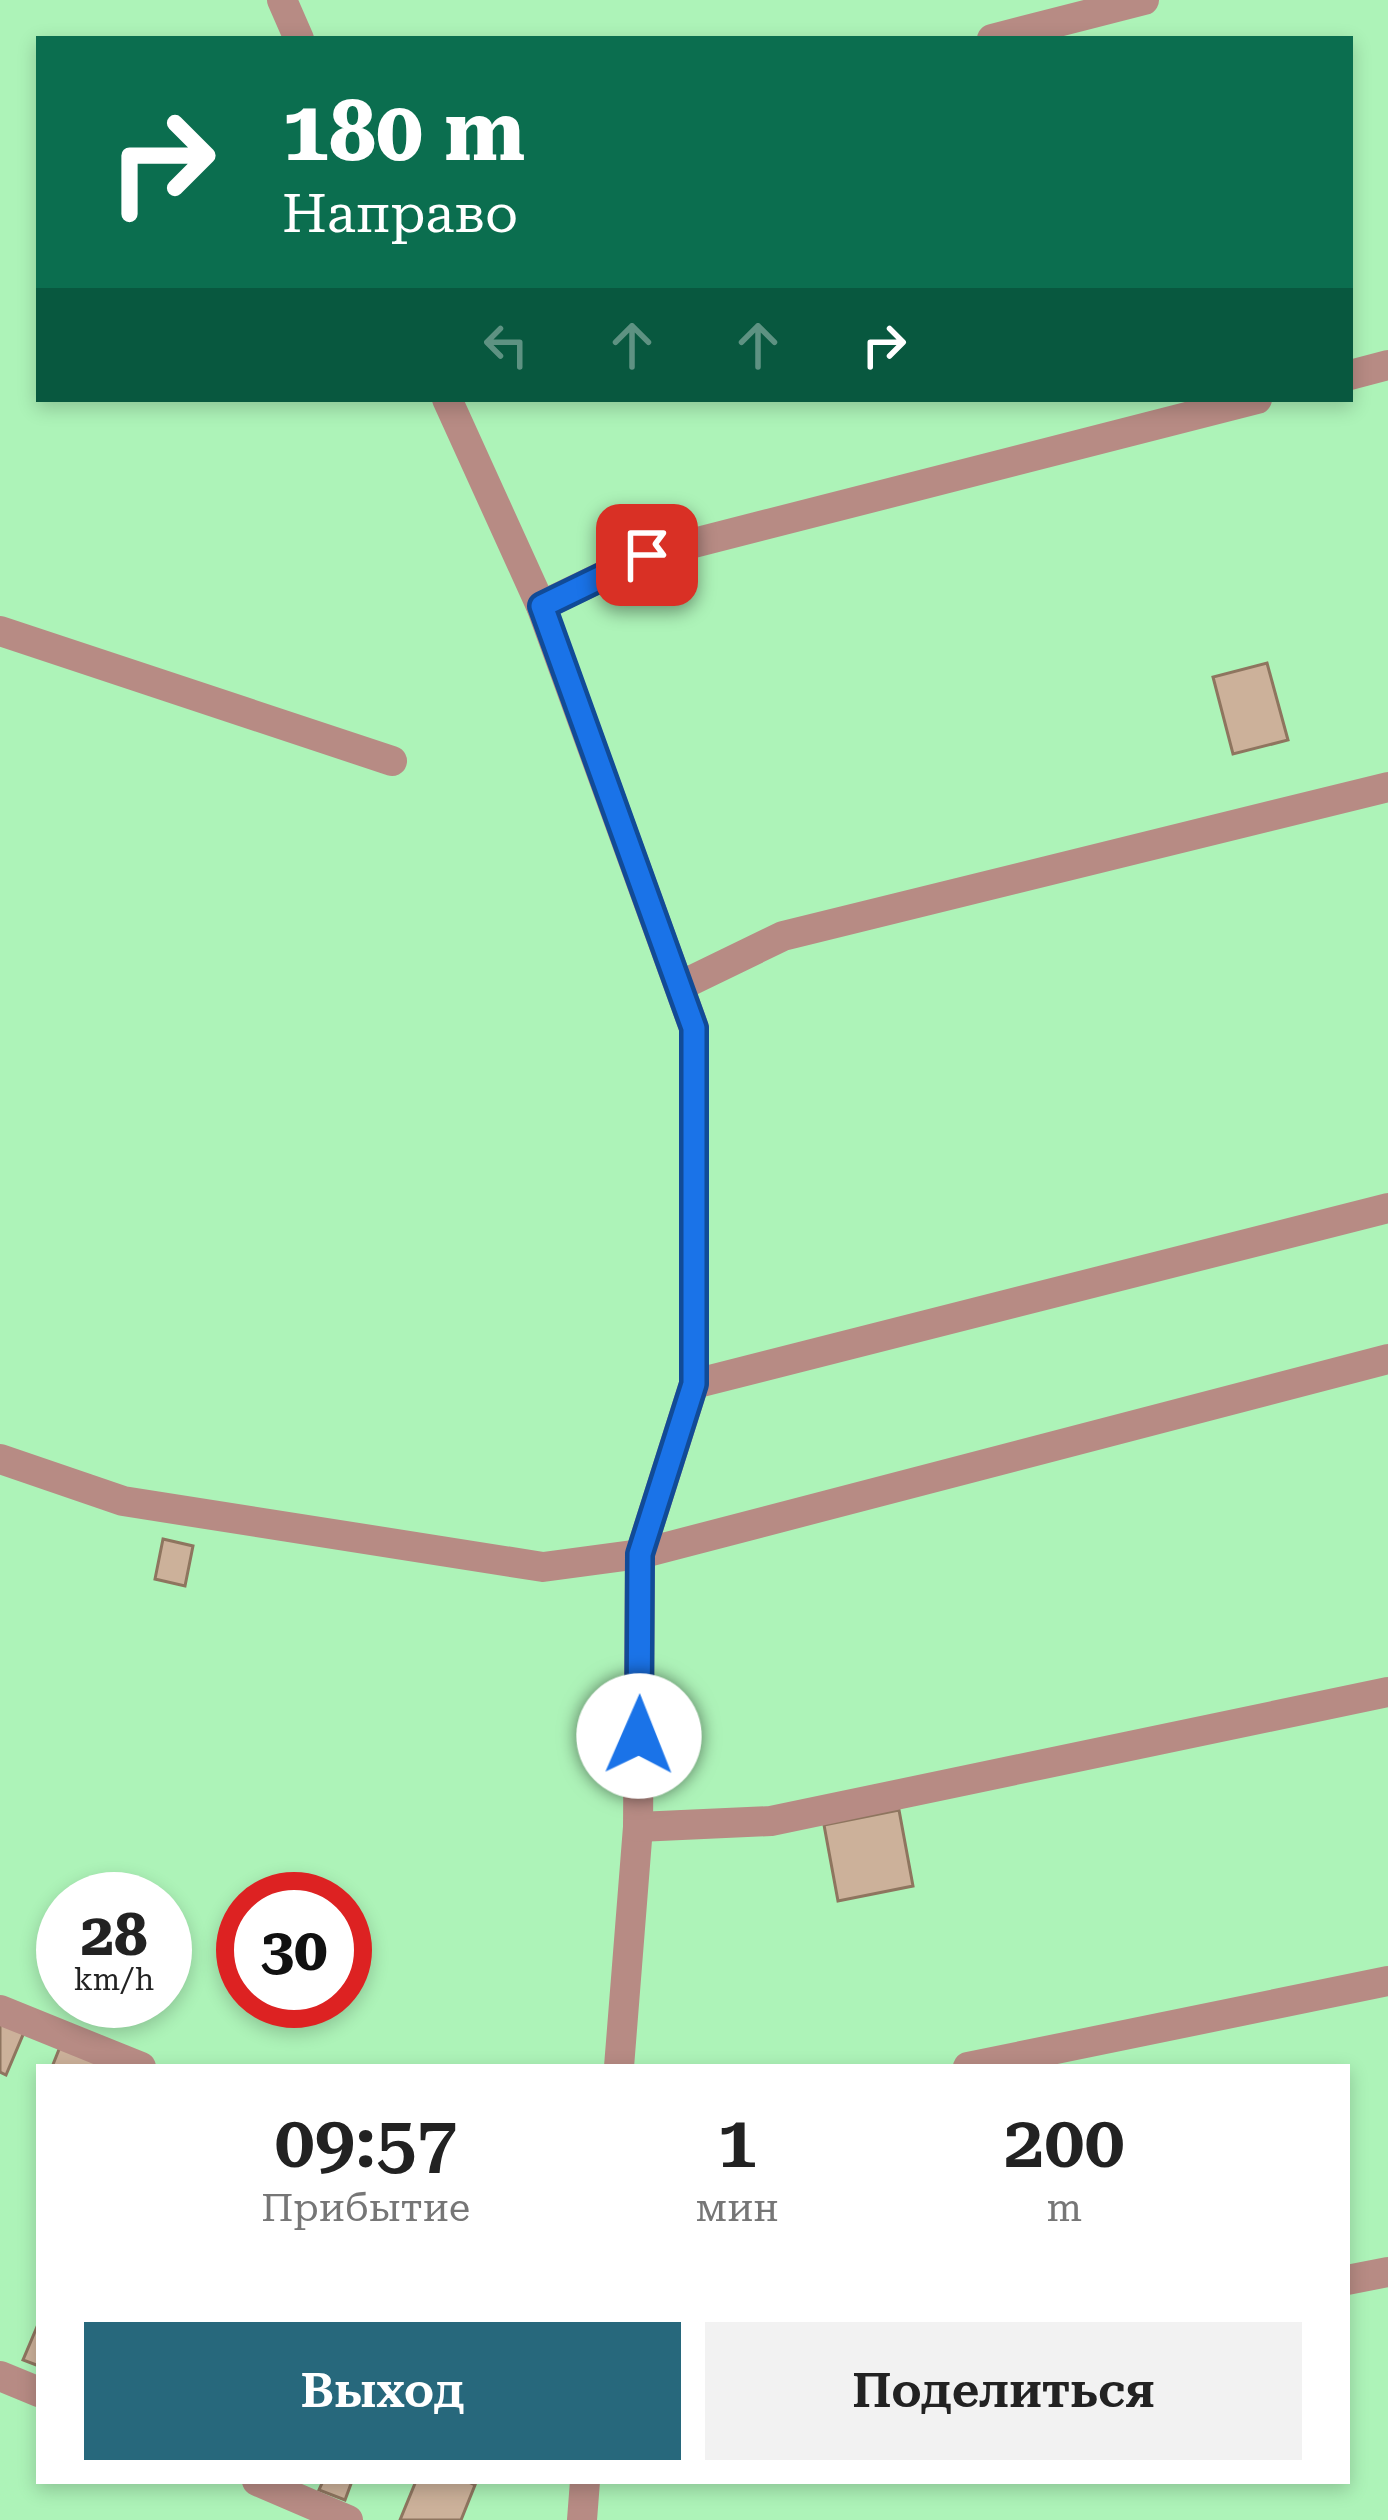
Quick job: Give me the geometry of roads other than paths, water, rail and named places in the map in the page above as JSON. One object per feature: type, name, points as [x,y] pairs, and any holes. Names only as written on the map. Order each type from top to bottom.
[{"type":"street","points":[[283,0],[297,36]]},
{"type":"street","points":[[1004,36],[1144,0]]},
{"type":"street","points":[[1353,374],[1388,365]]},
{"type":"street","points":[[448,402],[542,606],[694,1028],[694,1384],[640,1554],[638,1827],[619,2064]]},
{"type":"street","points":[[542,606],[647,555],[1244,402]]},
{"type":"street","points":[[0,631],[392,761]]},
{"type":"street","points":[[680,986],[783,936],[1388,787]]},
{"type":"street","points":[[694,1384],[1388,1208]]},
{"type":"street","points":[[0,1460],[123,1501],[543,1567],[640,1554],[1388,1359]]},
{"type":"street","points":[[638,1827],[771,1821],[1388,1692]]},
{"type":"street","points":[[983,2064],[1388,1981]]},
{"type":"street","points":[[0,2010],[134,2064]]},
{"type":"street","points":[[1350,2279],[1388,2272]]},
{"type":"street","points":[[0,2377],[36,2391]]},
{"type":"street","points":[[264,2484],[348,2520]]},
{"type":"street","points":[[582,2520],[585,2484]]}]
